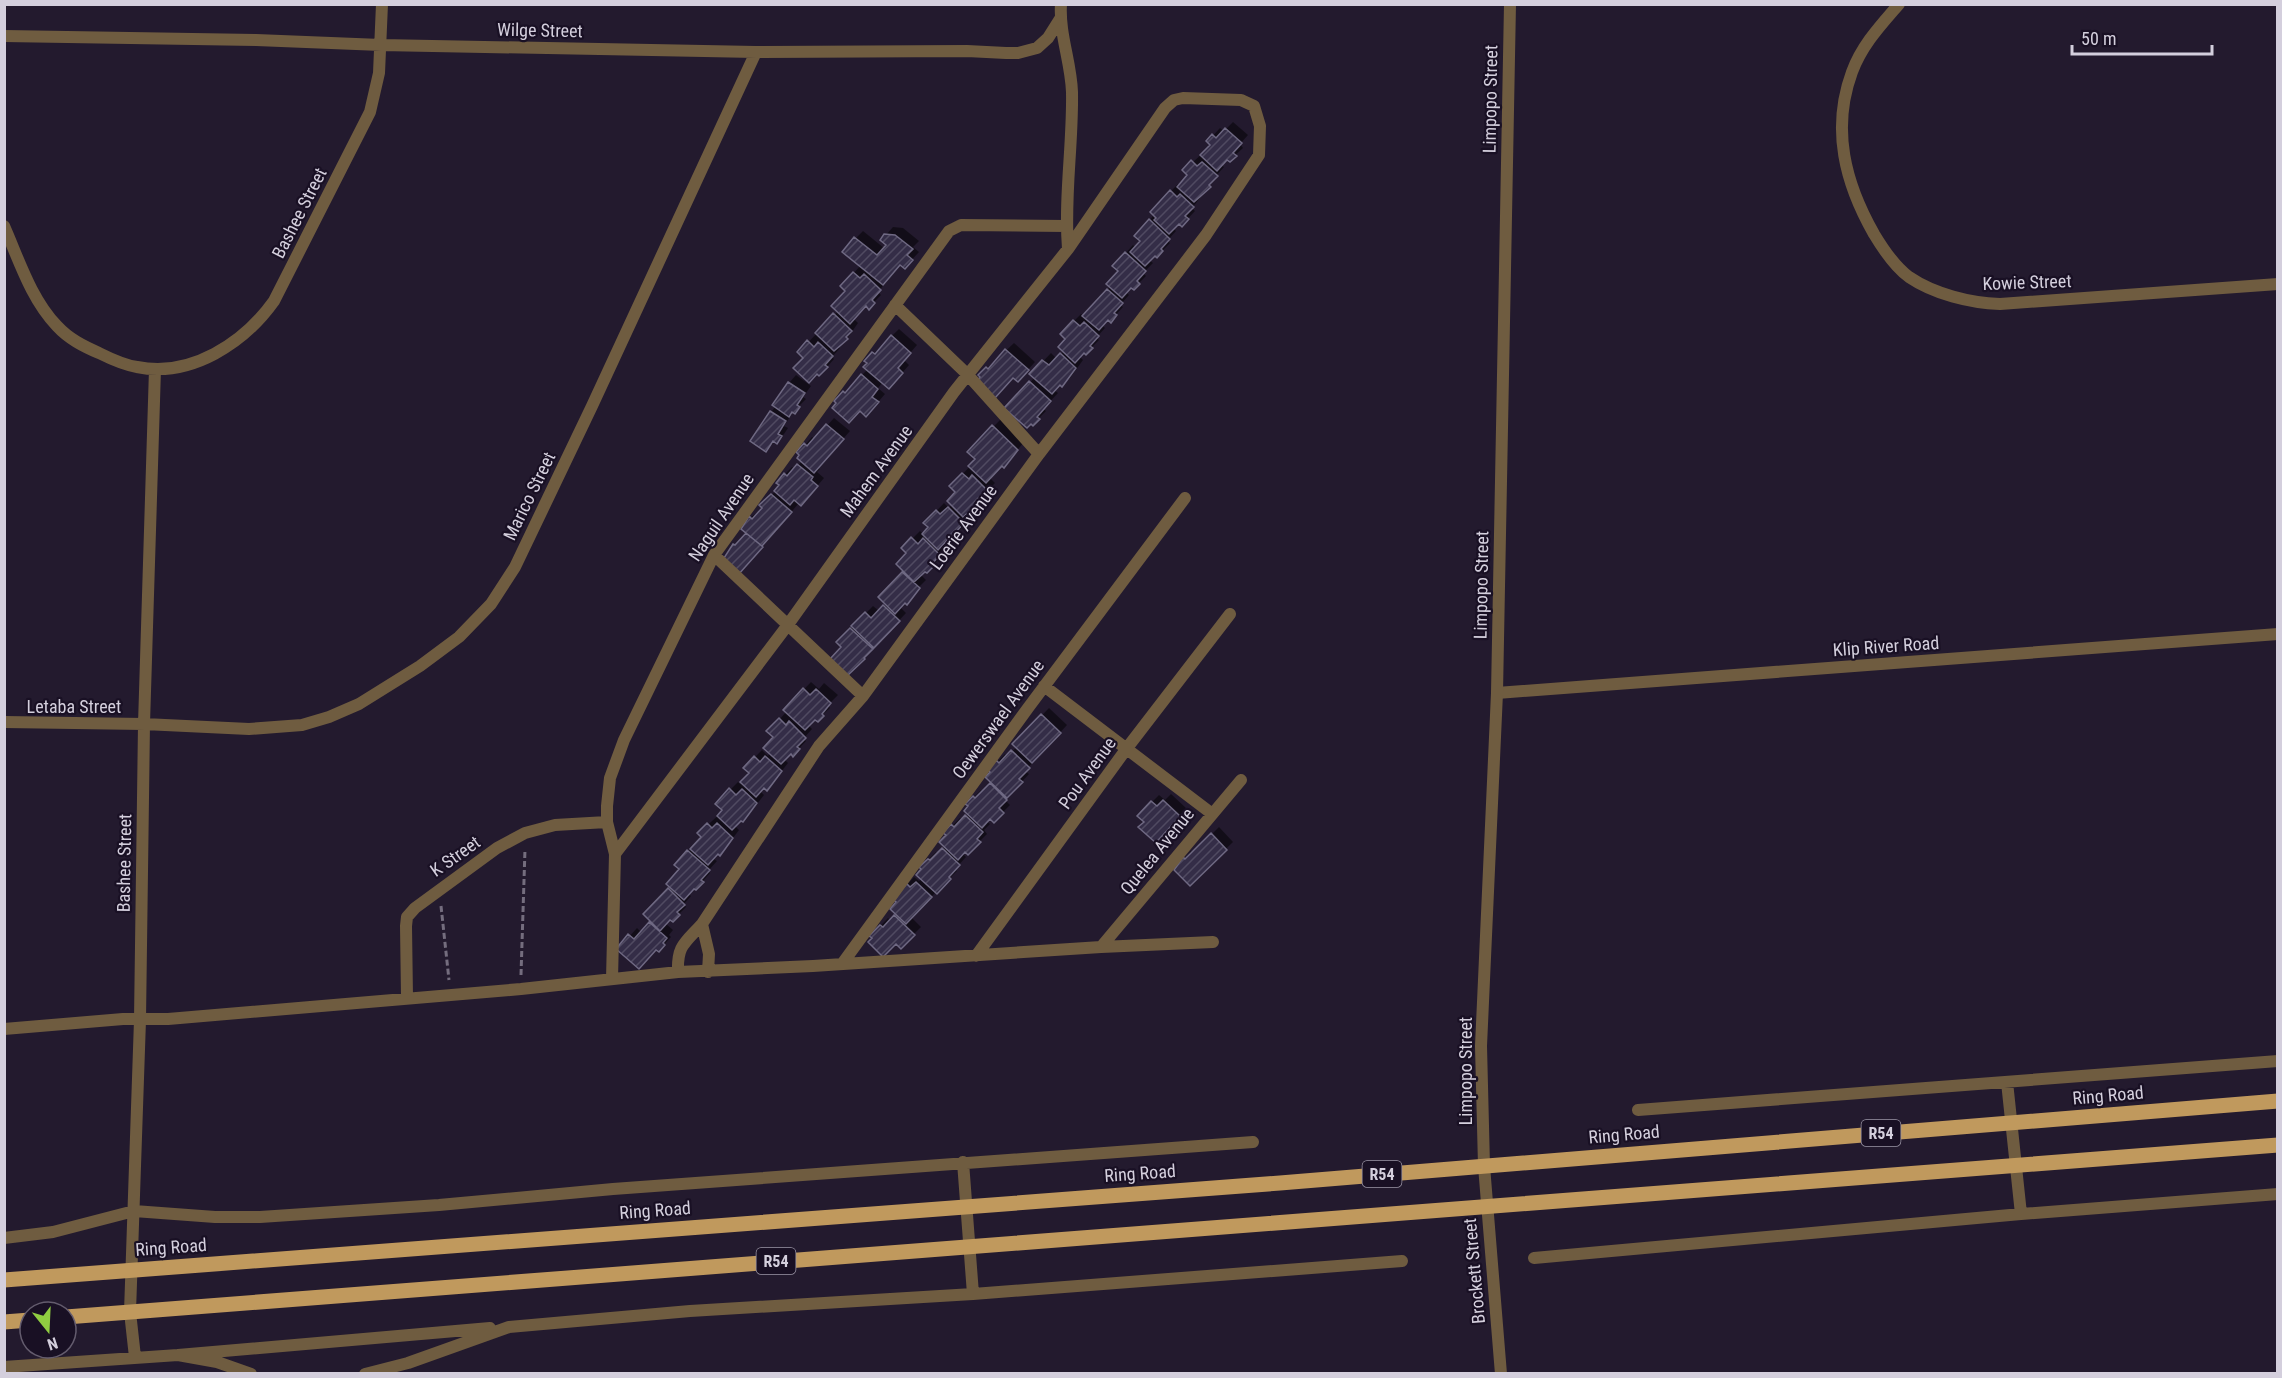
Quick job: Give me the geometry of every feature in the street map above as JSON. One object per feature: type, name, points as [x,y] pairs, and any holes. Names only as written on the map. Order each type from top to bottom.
[{"type":"main road","name":"Ring Road","points":[[4,1280],[1484,1166],[2277,1101]]},
{"type":"main road","name":"R54","points":[[78,1316],[2277,1145]]},
{"type":"street","name":"Bashee Street","points":[[4,226],[35,296],[58,327],[77,343],[116,361],[139,368],[155,369],[188,364],[225,349],[255,326],[274,302],[364,127],[376,93],[382,4]]},
{"type":"street","points":[[1061,4],[1060,19],[1072,90],[1066,226],[1068,249]]},
{"type":"street","name":"Limpopo Street","points":[[1484,1166],[1481,1046],[1497,693],[1510,4]]},
{"type":"street","name":"Kowie Street","points":[[1899,4],[1867,41],[1851,73],[1845,107],[1843,143],[1845,167],[1862,213],[1882,247],[1898,268],[1908,276],[1932,289],[1962,298],[2000,304],[2277,284]]},
{"type":"street","name":"Wilge Street","points":[[4,36],[756,52],[1018,53],[1030,51],[1042,44],[1060,19]]},
{"type":"street","name":"Marico Street","points":[[144,724],[267,729],[329,717],[388,687],[474,624],[491,604],[515,567],[756,52]]},
{"type":"street","name":"Loerie Avenue","points":[[678,972],[677,959],[681,947],[702,924],[819,746],[863,696],[1039,454],[1206,235],[1258,154],[1260,143],[1258,118],[1251,104],[1240,100],[1183,98],[1174,100],[1166,108]]},
{"type":"street","name":"Mahem Avenue","points":[[615,854],[787,626],[967,374],[1068,249],[1166,108]]},
{"type":"street","name":"Naguil Avenue","points":[[612,979],[615,854],[608,822],[608,793],[615,762],[714,555],[937,245],[954,226],[1066,226]]},
{"type":"street","points":[[895,305],[967,374],[1039,454]]},
{"type":"street","name":"Bashee Street","points":[[135,1357],[130,1312],[140,1020],[144,724],[155,369]]},
{"type":"street","name":"Oewerswael Avenue","points":[[842,964],[1044,686],[1185,498]]},
{"type":"street","points":[[714,555],[863,696]]},
{"type":"street","name":"Pou Avenue","points":[[976,956],[1127,748],[1230,614]]},
{"type":"street","name":"Klip River Road","points":[[1497,693],[2277,634]]},
{"type":"street","points":[[1044,686],[1211,813]]},
{"type":"street","name":"Letaba Street","points":[[4,722],[144,724]]},
{"type":"street","name":"Quelea Avenue","points":[[1101,947],[1241,780]]},
{"type":"street","name":"K Street","points":[[407,997],[407,917],[415,908],[497,848],[525,833],[555,825],[608,822]]},
{"type":"street","points":[[702,924],[709,954],[708,972]]},
{"type":"street","points":[[4,1029],[521,988],[678,972],[1213,942]]},
{"type":"street","name":"Ring Road","points":[[1638,1110],[2277,1061]]},
{"type":"street","points":[[2007,1082],[2021,1214]]},
{"type":"street","name":"Ring Road","points":[[4,1238],[53,1232],[134,1211],[214,1217],[260,1217],[439,1205],[963,1162],[1253,1142]]},
{"type":"street","points":[[963,1162],[973,1294]]},
{"type":"street","name":"Brockett Street","points":[[1484,1166],[1501,1374]]},
{"type":"street","points":[[1534,1258],[2021,1214],[2277,1194]]},
{"type":"street","points":[[4,1367],[178,1355],[690,1311],[973,1294],[1402,1261]]},
{"type":"street","points":[[365,1374],[408,1363],[509,1327]]},
{"type":"street","points":[[178,1355],[217,1362],[251,1374]]},
{"type":"path","points":[[521,988],[525,833]]},
{"type":"path","points":[[440,889],[450,994]]},
{"type":"building","points":[[1225,128],[1242,143],[1233,153],[1237,156],[1230,162],[1227,160],[1217,171],[1200,155],[1210,145],[1206,141],[1212,134],[1216,138]]},
{"type":"building","points":[[1191,160],[1197,166],[1202,162],[1218,176],[1209,185],[1211,187],[1194,202],[1177,187],[1187,175],[1182,170]]},
{"type":"building","points":[[1170,190],[1177,197],[1180,194],[1194,207],[1185,216],[1189,219],[1182,227],[1179,224],[1169,234],[1154,220],[1156,218],[1150,212]]},
{"type":"building","points":[[1149,219],[1170,239],[1157,258],[1155,256],[1145,266],[1130,252],[1140,241],[1134,236]]},
{"type":"building","points":[[884,234],[895,235],[913,249],[907,255],[913,260],[905,269],[900,265],[883,285],[842,252],[854,237],[877,255],[886,245],[880,240]]},
{"type":"building","points":[[1125,252],[1146,271],[1137,281],[1140,284],[1134,290],[1131,288],[1122,298],[1106,284],[1118,271],[1112,266]]},
{"type":"building","points":[[853,272],[860,278],[864,274],[881,290],[872,300],[875,303],[869,310],[866,306],[850,324],[831,306],[845,291],[840,286]]},
{"type":"building","points":[[1107,289],[1123,303],[1114,313],[1117,315],[1111,323],[1108,320],[1099,330],[1082,316]]},
{"type":"building","points":[[833,313],[852,331],[846,337],[848,339],[834,351],[815,333]]},
{"type":"building","points":[[1073,320],[1080,326],[1084,322],[1099,336],[1090,346],[1093,348],[1086,355],[1084,353],[1075,363],[1058,347],[1065,339],[1060,334]]},
{"type":"building","points":[[891,335],[911,353],[898,368],[903,373],[889,389],[863,367],[867,363],[864,361],[872,352],[875,354]]},
{"type":"building","points":[[807,340],[814,347],[818,342],[833,356],[825,365],[828,367],[809,383],[793,368],[803,358],[797,352]]},
{"type":"building","points":[[1005,349],[1029,370],[1018,382],[1013,378],[995,398],[977,381],[980,377],[978,375],[986,367],[988,369]]},
{"type":"building","points":[[1060,353],[1076,368],[1062,387],[1060,385],[1052,394],[1029,374],[1042,360],[1049,365]]},
{"type":"building","points":[[861,374],[878,389],[872,397],[879,402],[866,417],[860,411],[849,423],[832,408],[836,403],[834,401],[843,391],[845,393]]},
{"type":"building","points":[[1029,381],[1051,401],[1037,417],[1040,419],[1027,428],[1004,408]]},
{"type":"building","points":[[788,382],[805,393],[797,405],[800,407],[795,414],[792,412],[789,417],[772,405]]},
{"type":"building","points":[[770,411],[786,421],[778,434],[782,436],[777,444],[773,441],[766,452],[750,441]]},
{"type":"building","points":[[826,424],[844,439],[814,473],[797,458],[799,455],[796,452],[804,443],[807,446]]},
{"type":"building","points":[[992,425],[1018,450],[1004,468],[1002,466],[986,483],[968,466],[975,459],[967,452]]},
{"type":"building","points":[[797,464],[813,477],[811,480],[818,486],[801,506],[794,500],[790,505],[774,491],[779,485],[776,483],[784,473],[787,476]]},
{"type":"building","points":[[962,473],[969,479],[972,475],[988,491],[980,500],[982,501],[963,517],[947,501],[955,492],[949,486]]},
{"type":"building","points":[[771,494],[792,512],[762,546],[741,529],[749,516],[752,519],[762,508],[759,505]]},
{"type":"building","points":[[948,507],[964,523],[956,532],[958,534],[951,540],[949,538],[938,550],[922,534],[928,527],[923,523],[936,510],[940,514]]},
{"type":"building","points":[[746,533],[763,547],[738,575],[722,561],[733,544],[735,545]]},
{"type":"building","points":[[911,537],[918,544],[923,538],[940,555],[931,565],[933,567],[914,582],[896,564],[906,553],[901,548]]},
{"type":"building","points":[[902,572],[920,588],[907,605],[905,603],[895,614],[878,597]]},
{"type":"building","points":[[883,605],[900,621],[874,648],[851,626],[865,612],[871,618]]},
{"type":"building","points":[[850,628],[873,649],[847,676],[830,659],[841,647],[836,642]]},
{"type":"building","points":[[803,688],[810,695],[816,689],[831,703],[822,714],[824,716],[818,722],[815,720],[805,730],[783,710]]},
{"type":"building","points":[[1041,714],[1061,733],[1032,763],[1012,744]]},
{"type":"building","points":[[779,718],[786,725],[789,721],[806,738],[797,747],[800,749],[793,757],[791,754],[781,764],[763,748],[773,737],[766,731]]},
{"type":"building","points":[[1011,750],[1030,768],[1019,779],[1023,782],[1007,798],[985,777],[990,772],[987,770],[996,760],[999,763]]},
{"type":"building","points":[[754,756],[760,762],[765,756],[782,771],[767,791],[764,788],[756,797],[740,782],[749,773],[743,768]]},
{"type":"building","points":[[990,783],[1007,800],[999,808],[1004,813],[994,823],[990,819],[982,828],[964,811],[968,806],[965,804],[973,796],[975,798]]},
{"type":"building","points":[[729,788],[736,795],[742,789],[757,803],[743,822],[741,821],[732,830],[717,816],[722,810],[715,804]]},
{"type":"building","points":[[1163,800],[1180,816],[1156,843],[1138,827],[1144,822],[1137,816],[1151,801],[1157,806]]},
{"type":"building","points":[[965,815],[983,832],[977,839],[981,842],[968,855],[965,852],[958,860],[939,842],[946,835],[943,833],[951,824],[954,827]]},
{"type":"building","points":[[707,823],[712,828],[717,823],[733,838],[720,856],[718,854],[708,865],[690,849],[701,837],[697,833]]},
{"type":"building","points":[[1211,833],[1227,850],[1190,886],[1174,870],[1183,857],[1185,859]]},
{"type":"building","points":[[942,848],[960,865],[937,894],[916,875],[921,869],[919,867]]},
{"type":"building","points":[[687,850],[710,870],[701,880],[704,882],[684,900],[666,884],[679,869],[674,865]]},
{"type":"building","points":[[916,882],[932,897],[906,924],[890,909],[896,902],[893,900],[906,883],[910,887]]},
{"type":"building","points":[[668,888],[685,905],[677,912],[680,915],[673,922],[670,920],[660,931],[643,914]]},
{"type":"building","points":[[894,915],[915,935],[901,949],[896,944],[883,957],[868,942],[872,938],[869,936],[880,925],[883,927]]},
{"type":"building","points":[[649,922],[667,938],[659,952],[656,950],[639,969],[616,949],[628,934],[634,939]]}]
